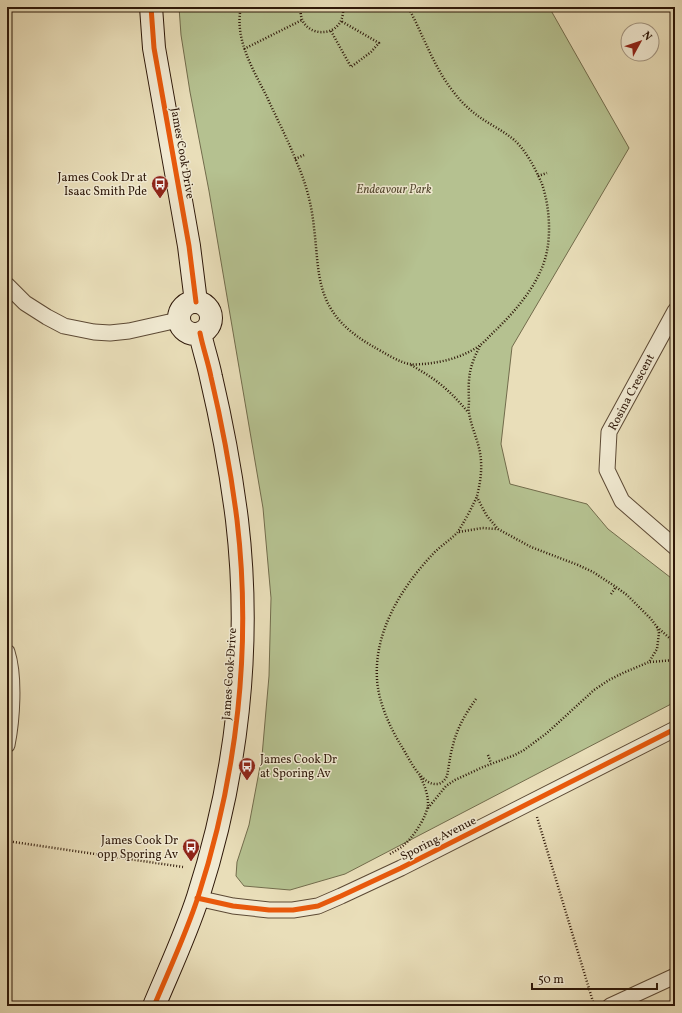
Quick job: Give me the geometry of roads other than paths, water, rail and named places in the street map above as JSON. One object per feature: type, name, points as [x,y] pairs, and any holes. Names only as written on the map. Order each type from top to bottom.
[{"type":"street","name":"James Cook Drive","points":[[151,7],[154,48],[189,246],[196,302]]},
{"type":"street","points":[[7,285],[25,303],[64,326],[94,332],[110,333],[178,320]]},
{"type":"street","points":[[196,302],[206,306],[210,314],[209,326],[200,333],[192,334],[188,332],[183,329],[178,320],[180,312],[184,306],[189,303],[196,302]]},
{"type":"street","name":"Rosina Crescent","points":[[675,311],[609,432],[607,470],[622,501],[675,547]]},
{"type":"street","name":"James Cook Drive","points":[[154,1006],[184,935],[217,832],[233,754],[240,687],[243,626],[237,519],[219,412],[200,333]]},
{"type":"street","points":[[7,652],[11,678],[12,702],[11,721],[7,745]]},
{"type":"street","name":"Sporing Avenue","points":[[197,898],[232,906],[269,910],[293,910],[318,906],[400,868],[675,729]]},
{"type":"street","points":[[610,1006],[675,976]]},
{"type":"place","name":"James Cook Dr at Isaac Smith Pde","points":[[160,199]]},
{"type":"place","name":"James Cook Dr at Sporing Av","points":[[247,781]]},
{"type":"place","name":"James Cook Dr opp Sporing Av","points":[[191,862]]},
{"type":"park label","name":"Endeavour Park","points":[[394,189]]}]
